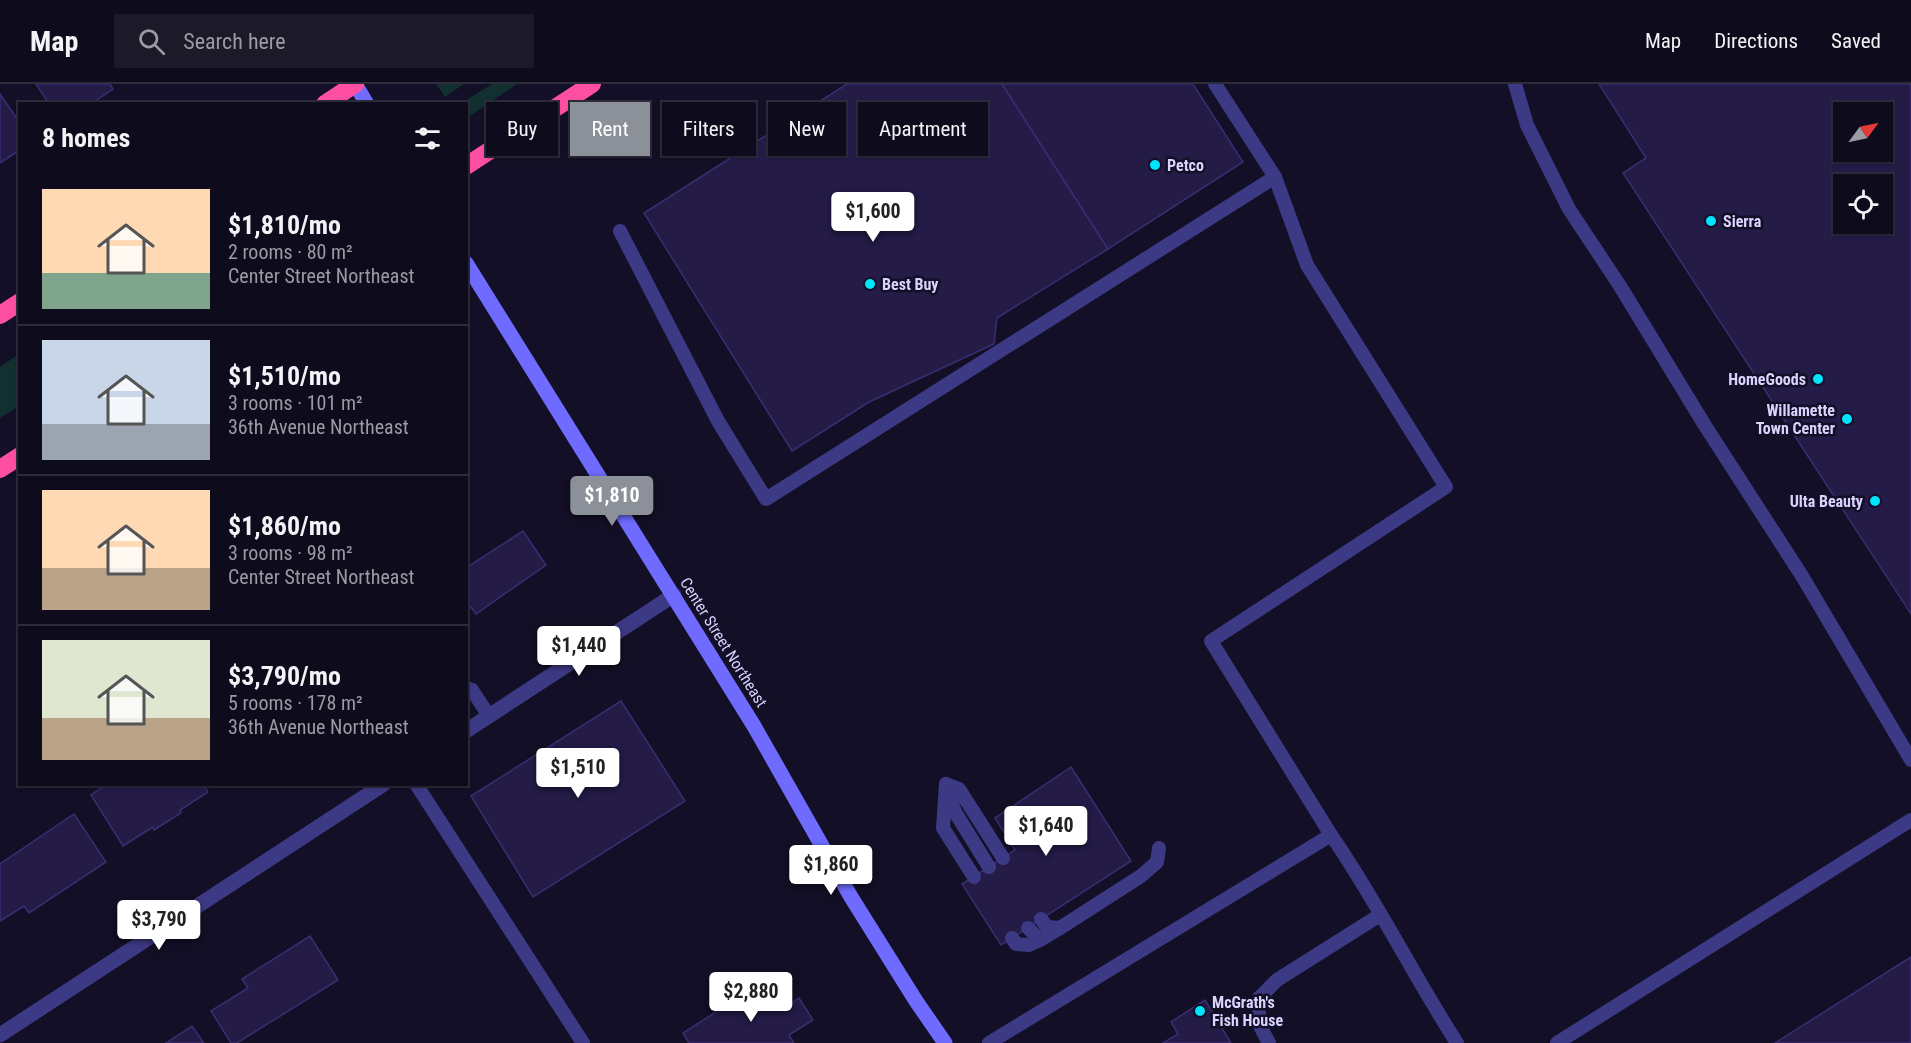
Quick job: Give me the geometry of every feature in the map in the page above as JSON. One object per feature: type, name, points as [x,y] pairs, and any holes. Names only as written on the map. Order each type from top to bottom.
[{"type":"highway","points":[[328,102],[355,84]]},
{"type":"highway","points":[[468,165],[592,84]]},
{"type":"highway","points":[[0,315],[18,303]]},
{"type":"highway","points":[[0,469],[18,457]]},
{"type":"main road","points":[[355,84],[367,102]]},
{"type":"main road","name":"Center Street Northeast","points":[[468,266],[754,726],[851,897],[915,1001],[945,1043]]},
{"type":"street","points":[[468,730],[674,596]]},
{"type":"street","points":[[0,1035],[379,786]]},
{"type":"lane","points":[[1215,84],[1275,177],[1307,265],[1446,487],[1211,641],[1331,835],[1351,863],[1457,1043]]},
{"type":"lane","points":[[1515,84],[1527,125],[1569,209],[1802,576],[1911,760]]},
{"type":"lane","points":[[620,231],[718,421],[766,499],[1275,177]]},
{"type":"lane","points":[[468,689],[472,690],[489,716]]},
{"type":"lane","points":[[946,784],[959,789],[1003,858]]},
{"type":"lane","points":[[946,784],[955,812],[989,867]]},
{"type":"lane","points":[[946,784],[944,828],[974,877]]},
{"type":"lane","points":[[417,786],[583,1043]]},
{"type":"lane","points":[[1557,1043],[1911,820]]},
{"type":"lane","points":[[989,1043],[1331,835]]},
{"type":"lane","points":[[1012,938],[1016,944],[1029,945],[1060,928],[1141,876],[1157,862],[1159,848]]},
{"type":"lane","points":[[1269,1043],[1259,1024],[1259,998],[1277,980],[1380,915]]},
{"type":"lane","points":[[1041,919],[1047,927],[1060,928]]},
{"type":"lane","points":[[1028,928],[1040,940]]},
{"type":"green space","points":[[436,84],[464,84],[445,97]]},
{"type":"green space","points":[[492,84],[517,84],[491,102],[486,102],[486,105],[468,117],[468,102],[464,102]]},
{"type":"green space","points":[[18,355],[18,407],[0,418],[0,367]]},
{"type":"building","points":[[36,84],[110,84],[113,89],[94,102],[48,102]]},
{"type":"building","name":"Best Buy","points":[[847,84],[1002,84],[1108,249],[997,318],[994,344],[869,402],[792,451],[644,213],[734,156],[756,156],[756,142],[768,134],[768,156],[846,156],[846,102],[819,102]]},
{"type":"building","points":[[1002,84],[1193,84],[1243,162],[1108,249]]},
{"type":"building","name":"Willamette Town Center","points":[[1599,84],[1911,84],[1911,614],[1623,173],[1646,158]]},
{"type":"building","points":[[0,94],[18,120],[18,151],[0,163]]},
{"type":"building","points":[[523,531],[546,565],[476,614],[471,607],[468,609],[468,567]]},
{"type":"building","points":[[621,701],[685,801],[533,897],[471,796]]},
{"type":"building","points":[[1071,767],[1131,861],[1001,945],[962,884],[1015,850],[995,818]]},
{"type":"building","points":[[104,786],[204,786],[208,792],[180,810],[181,813],[123,846],[91,795]]},
{"type":"building","points":[[74,814],[106,862],[29,913],[24,906],[0,921],[0,864]]},
{"type":"building","points":[[310,936],[338,980],[237,1043],[231,1043],[211,1011],[248,988],[242,979]]},
{"type":"building","points":[[1911,957],[1911,1043],[1775,1043]]},
{"type":"building","points":[[744,994],[749,1002],[757,996],[779,1000],[784,1008],[799,998],[813,1020],[789,1035],[794,1043],[689,1043],[683,1033]]},
{"type":"building","name":"McGrath's Fish House","points":[[1205,1000],[1231,1043],[1163,1043],[1178,1034],[1171,1022]]},
{"type":"building","points":[[192,1026],[204,1043],[166,1043]]},
{"type":"place","name":"Petco","points":[[1155,165]]},
{"type":"place","name":"Sierra","points":[[1711,221]]},
{"type":"place","name":"Best Buy","points":[[870,284]]},
{"type":"place","name":"HomeGoods","points":[[1818,379]]},
{"type":"place","name":"Willamette Town Center","points":[[1847,419]]},
{"type":"place","name":"Ulta Beauty","points":[[1875,501]]},
{"type":"place","name":"McGrath's Fish House","points":[[1200,1011]]}]
